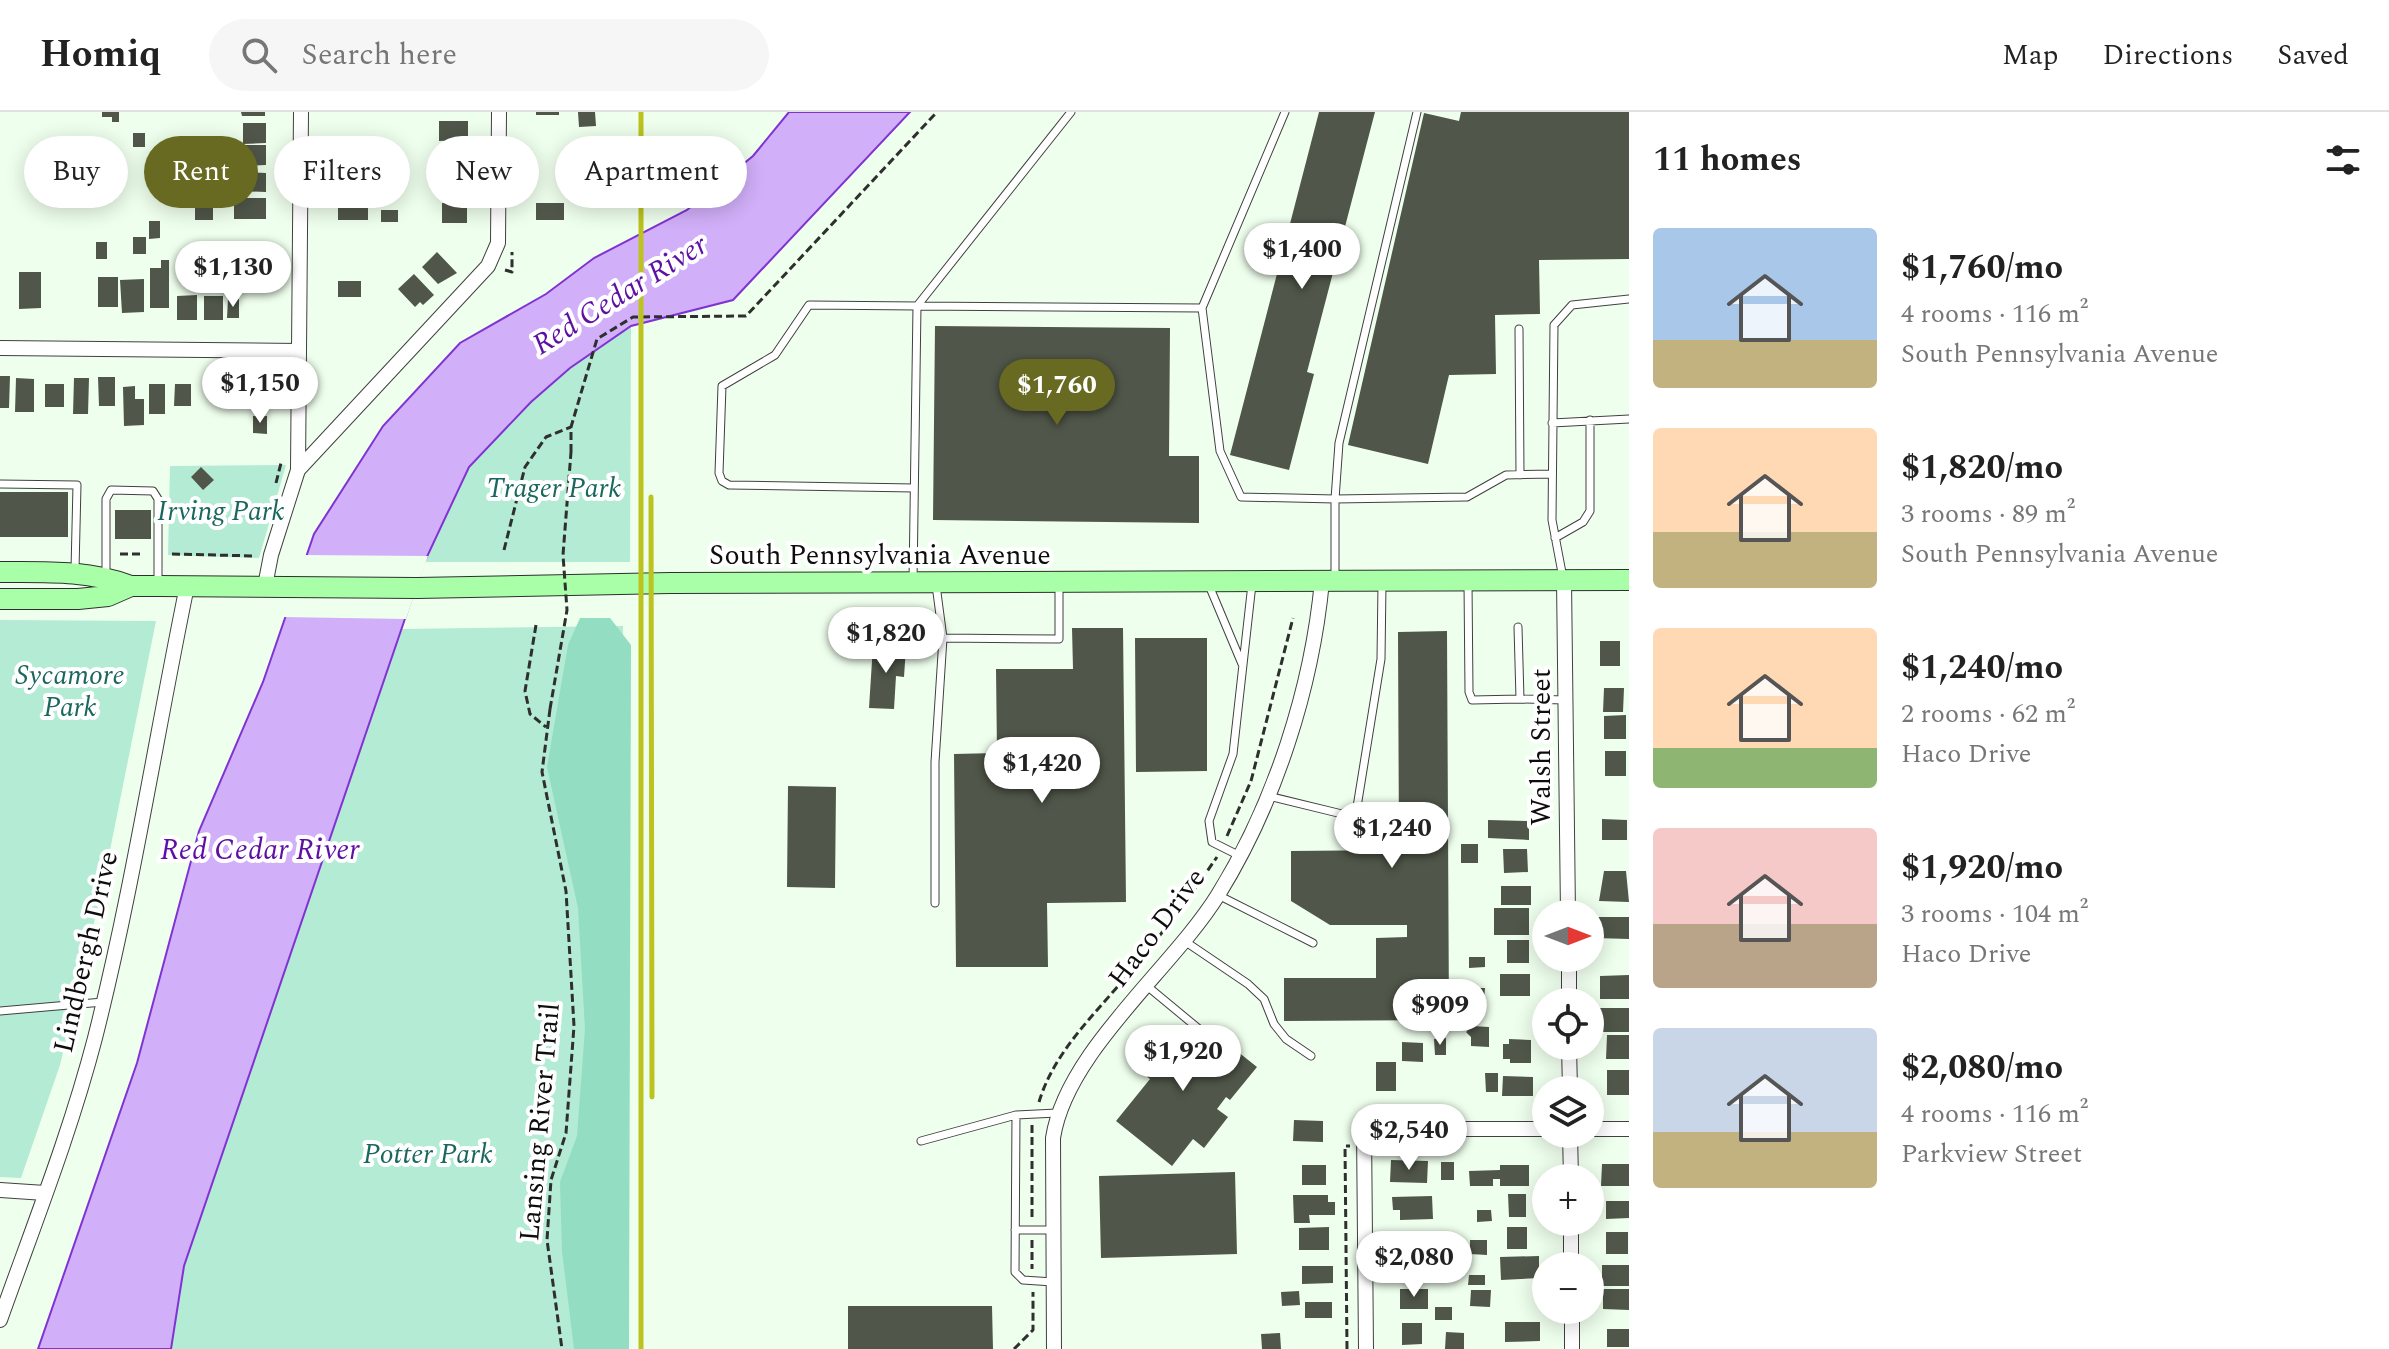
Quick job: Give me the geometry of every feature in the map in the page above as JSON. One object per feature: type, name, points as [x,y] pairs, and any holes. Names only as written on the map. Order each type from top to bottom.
[{"type":"main road","name":"South Pennsylvania Avenue","points":[[0,572],[75,572],[106,577],[131,586],[417,588],[1629,580]]},
{"type":"main road","name":"South Pennsylvania Avenue","points":[[0,599],[78,599],[108,596],[131,586]]},
{"type":"street","points":[[265,586],[271,555],[298,470],[301,112]]},
{"type":"street","points":[[298,470],[488,266],[498,243],[499,112]]},
{"type":"street","points":[[0,348],[299,351]]},
{"type":"street","name":"Walsh Street","points":[[1564,580],[1568,900]]},
{"type":"street","name":"Haco Drive","points":[[1054,1349],[1053,1138],[1057,1113],[1080,1070],[1218,895],[1280,770],[1316,644],[1329,581]]},
{"type":"street","name":"Lindbergh Drive","points":[[0,1320],[68,1128],[103,1002],[146,813],[187,586]]},
{"type":"street","points":[[1366,1349],[1364,1129],[1532,1129]]},
{"type":"street","points":[[1604,1129],[1629,1129]]},
{"type":"street","points":[[0,1190],[45,1193]]},
{"type":"street","points":[[1572,1324],[1572,1349]]},
{"type":"lane","points":[[913,583],[917,306],[1071,112]]},
{"type":"lane","points":[[1285,112],[1202,308],[1220,451],[1241,497],[1467,497],[1506,475],[1552,474]]},
{"type":"lane","points":[[1329,581],[1339,443],[1417,112]]},
{"type":"lane","points":[[1564,580],[1555,538],[1552,474],[1554,325],[1563,311],[1572,305],[1629,299]]},
{"type":"lane","points":[[914,488],[729,485],[722,481],[719,473],[722,386],[775,355],[809,305],[1202,308]]},
{"type":"lane","points":[[1519,329],[1520,475]]},
{"type":"lane","points":[[1552,423],[1629,419]]},
{"type":"lane","points":[[1555,538],[1583,522],[1590,511],[1590,420]]},
{"type":"lane","points":[[0,484],[77,485],[75,572]]},
{"type":"lane","points":[[106,577],[106,499],[111,490],[153,491],[158,499],[158,586]]},
{"type":"lane","points":[[1207,581],[1243,666]]},
{"type":"lane","points":[[1238,855],[1212,842],[1209,821],[1233,754],[1252,581]]},
{"type":"lane","points":[[1268,796],[1342,814],[1357,807],[1381,659],[1383,581]]},
{"type":"lane","points":[[1469,581],[1470,697],[1476,700],[1566,700]]},
{"type":"lane","points":[[943,638],[1059,639],[1059,582]]},
{"type":"lane","points":[[935,583],[943,638],[935,762],[935,903]]},
{"type":"lane","points":[[1518,627],[1520,699]]},
{"type":"lane","points":[[1218,895],[1313,943]]},
{"type":"lane","points":[[1183,940],[1248,984],[1264,999],[1274,1024],[1286,1039],[1311,1056]]},
{"type":"lane","points":[[1147,986],[1199,1029]]},
{"type":"lane","points":[[0,1011],[103,1002]]},
{"type":"lane","points":[[921,1141],[1016,1115],[1057,1113]]},
{"type":"lane","points":[[1016,1115],[1015,1272],[1023,1280],[1053,1282]]},
{"type":"lane","points":[[1015,1230],[1053,1230]]},
{"type":"path","name":"Lansing River Trail","points":[[562,1349],[547,1240],[551,1180],[566,1133],[574,1026],[566,891],[542,772],[567,610],[563,555],[571,427],[587,371],[597,339],[633,317],[746,316],[937,112]]},
{"type":"path","points":[[504,550],[525,467],[546,437],[571,427]]},
{"type":"path","points":[[105,554],[271,555]]},
{"type":"path","points":[[536,625],[526,699],[534,720],[547,727]]},
{"type":"path","points":[[1347,1349],[1345,1146],[1364,1146]]},
{"type":"green space","name":"Trager Park","points":[[631,326],[630,562],[424,562],[469,467],[531,402],[570,368]]},
{"type":"green space","name":"Irving Park","points":[[286,465],[259,558],[168,555],[170,466]]},
{"type":"green space","points":[[580,618],[610,618],[631,645],[629,1349],[574,1349],[562,1251],[560,1182],[577,1136],[585,1029],[578,908],[547,767],[568,645]]},
{"type":"green space","name":"Sycamore Park","points":[[0,620],[156,621],[103,885],[60,1065],[21,1178],[0,1177]]},
{"type":"green space","name":"Potter Park","points":[[623,626],[622,1349],[171,1349],[184,1266],[401,629]]},
{"type":"water","name":"Red Cedar River","points":[[789,112],[910,112],[733,300],[631,326],[570,368],[531,402],[469,467],[424,563],[184,1266],[171,1349],[38,1349],[137,1063],[199,831],[263,682],[314,534],[383,426],[460,343],[546,294],[594,258],[689,208],[747,208],[747,161]]},
{"type":"pier","points":[[302,555],[428,556],[406,619],[281,617]]},
{"type":"building","points":[[102,112],[119,112],[119,122],[112,122],[112,117],[102,117]]},
{"type":"building","points":[[241,112],[265,112],[265,116],[242,116]]},
{"type":"building","points":[[536,112],[559,112],[559,115],[536,115]]},
{"type":"building","points":[[578,112],[595,112],[596,126],[579,127]]},
{"type":"building","points":[[1319,112],[1375,112],[1307,372],[1314,374],[1289,470],[1230,455]]},
{"type":"building","points":[[1461,112],[1629,112],[1629,259],[1539,260],[1540,314],[1495,315],[1496,374],[1449,375],[1428,464],[1348,445],[1424,113],[1459,121]]},
{"type":"building","points":[[439,121],[468,121],[468,136],[439,136]]},
{"type":"building","points":[[243,123],[266,123],[266,143],[258,143],[258,136],[243,136]]},
{"type":"building","points":[[133,133],[145,133],[144,147],[133,147]]},
{"type":"building","points":[[258,145],[266,145],[266,165],[258,165]]},
{"type":"building","points":[[258,173],[266,173],[266,192],[258,192]]},
{"type":"building","points":[[258,198],[266,198],[266,219],[234,219],[234,208],[258,208]]},
{"type":"building","points":[[539,203],[555,203],[555,208],[564,208],[564,220],[536,220]]},
{"type":"building","points":[[195,208],[213,208],[213,220],[195,220]]},
{"type":"building","points":[[338,208],[368,208],[368,220],[338,220]]},
{"type":"building","points":[[442,208],[467,208],[467,223],[442,223]]},
{"type":"building","points":[[381,210],[398,210],[398,222],[381,222]]},
{"type":"building","points":[[149,221],[160,221],[160,238],[149,239]]},
{"type":"building","points":[[133,237],[146,237],[146,254],[133,254]]},
{"type":"building","points":[[96,242],[107,242],[107,259],[96,259]]},
{"type":"building","points":[[437,252],[457,273],[438,284],[422,267]]},
{"type":"building","points":[[161,260],[169,260],[169,308],[150,308],[150,268],[161,268]]},
{"type":"building","points":[[19,272],[41,272],[41,308],[19,309]]},
{"type":"building","points":[[414,274],[434,295],[423,305],[420,302],[415,307],[398,289]]},
{"type":"building","points":[[98,277],[118,277],[118,307],[98,307]]},
{"type":"building","points":[[144,279],[144,312],[122,313],[120,280]]},
{"type":"building","points":[[338,281],[361,281],[361,297],[338,297]]},
{"type":"building","points":[[197,295],[197,320],[177,320],[177,296]]},
{"type":"building","points":[[204,296],[223,296],[223,320],[204,320]]},
{"type":"building","points":[[228,299],[239,299],[239,318],[227,318]]},
{"type":"building","points":[[935,326],[1170,328],[1169,456],[1199,456],[1199,523],[933,520]]},
{"type":"building","points":[[0,376],[10,376],[9,408],[0,408]]},
{"type":"building","points":[[98,377],[115,377],[115,406],[99,406]]},
{"type":"building","points":[[16,378],[34,379],[34,412],[15,412]]},
{"type":"building","points":[[74,378],[89,378],[88,414],[73,414]]},
{"type":"building","points":[[45,384],[64,384],[64,407],[45,407]]},
{"type":"building","points":[[149,384],[165,384],[165,414],[149,414]]},
{"type":"building","points":[[175,384],[191,384],[191,406],[174,406]]},
{"type":"building","points":[[254,385],[276,385],[276,407],[254,407]]},
{"type":"building","points":[[135,386],[135,399],[144,399],[144,425],[124,426],[123,387]]},
{"type":"building","points":[[253,416],[267,416],[267,434],[253,433]]},
{"type":"building","points":[[201,467],[214,480],[203,490],[191,477]]},
{"type":"building","points":[[0,492],[68,492],[68,537],[0,537]]},
{"type":"building","points":[[115,510],[151,510],[151,539],[115,539]]},
{"type":"building","points":[[1072,628],[1123,628],[1126,902],[1047,903],[1048,967],[956,967],[954,754],[997,753],[996,669],[1073,669]]},
{"type":"building","points":[[1447,631],[1449,1020],[1284,1021],[1284,978],[1376,978],[1376,938],[1407,937],[1407,925],[1330,925],[1291,901],[1291,851],[1399,850],[1398,632]]},
{"type":"building","points":[[1135,638],[1207,638],[1207,771],[1136,772]]},
{"type":"building","points":[[1600,641],[1620,641],[1620,666],[1600,666]]},
{"type":"building","points":[[873,645],[906,647],[904,677],[896,676],[894,709],[869,708]]},
{"type":"building","points":[[1604,688],[1624,688],[1623,712],[1603,712]]},
{"type":"building","points":[[1626,715],[1626,739],[1604,739],[1604,716]]},
{"type":"building","points":[[1605,751],[1626,751],[1626,776],[1605,776]]},
{"type":"building","points":[[788,786],[836,787],[835,888],[787,887]]},
{"type":"building","points":[[1602,819],[1627,820],[1627,840],[1602,840]]},
{"type":"building","points":[[1488,820],[1529,821],[1529,840],[1488,838]]},
{"type":"building","points":[[1461,844],[1478,844],[1478,863],[1461,863]]},
{"type":"building","points":[[1503,849],[1527,849],[1528,872],[1504,873]]},
{"type":"building","points":[[1604,871],[1626,871],[1629,902],[1599,900]]},
{"type":"building","points":[[1501,886],[1531,886],[1531,905],[1501,905]]},
{"type":"building","points":[[1494,908],[1529,908],[1529,935],[1494,935]]},
{"type":"building","points":[[1604,917],[1629,917],[1629,939],[1604,938]]},
{"type":"building","points":[[1507,940],[1529,940],[1529,963],[1507,963]]},
{"type":"building","points":[[1469,957],[1485,957],[1485,967],[1469,968]]},
{"type":"building","points":[[1500,974],[1530,974],[1530,996],[1500,996]]},
{"type":"building","points":[[1629,975],[1629,999],[1604,999],[1600,976]]},
{"type":"building","points":[[1469,988],[1485,988],[1484,1000],[1469,1000]]},
{"type":"building","points":[[1604,1008],[1629,1008],[1629,1032],[1604,1032]]},
{"type":"building","points":[[1472,1026],[1489,1027],[1489,1047],[1471,1046],[1471,1037],[1466,1032]]},
{"type":"building","points":[[1155,1028],[1179,1047],[1185,1039],[1204,1054],[1218,1036],[1257,1067],[1230,1100],[1226,1097],[1217,1109],[1228,1117],[1204,1148],[1193,1139],[1172,1166],[1116,1121],[1150,1079],[1139,1070],[1143,1066],[1132,1057]]},
{"type":"building","points":[[1607,1035],[1629,1035],[1629,1059],[1606,1059]]},
{"type":"building","points":[[1446,1038],[1446,1055],[1435,1055],[1434,1039]]},
{"type":"building","points":[[1509,1039],[1531,1040],[1531,1063],[1510,1063],[1510,1059],[1503,1059],[1503,1044],[1509,1044]]},
{"type":"building","points":[[1402,1042],[1423,1043],[1423,1062],[1402,1061]]},
{"type":"building","points":[[1376,1062],[1396,1062],[1396,1091],[1376,1091]]},
{"type":"building","points":[[1607,1070],[1629,1070],[1629,1095],[1607,1095]]},
{"type":"building","points":[[1485,1073],[1498,1073],[1498,1092],[1486,1092]]},
{"type":"building","points":[[1503,1076],[1532,1077],[1532,1096],[1502,1096]]},
{"type":"building","points":[[1294,1120],[1323,1121],[1323,1142],[1293,1141]]},
{"type":"building","points":[[1391,1160],[1428,1161],[1427,1183],[1390,1182]]},
{"type":"building","points":[[1441,1162],[1454,1162],[1454,1180],[1441,1180]]},
{"type":"building","points":[[1604,1164],[1629,1164],[1629,1186],[1604,1186]]},
{"type":"building","points":[[1302,1165],[1326,1165],[1326,1185],[1302,1185]]},
{"type":"building","points":[[1500,1165],[1529,1165],[1529,1186],[1500,1186],[1500,1179],[1493,1179],[1493,1186],[1470,1186],[1469,1171],[1500,1170]]},
{"type":"building","points":[[1235,1172],[1237,1254],[1101,1258],[1099,1176]]},
{"type":"building","points":[[1508,1194],[1526,1194],[1526,1217],[1509,1217]]},
{"type":"building","points":[[1293,1195],[1328,1195],[1328,1202],[1335,1202],[1335,1215],[1309,1215],[1310,1223],[1294,1223]]},
{"type":"building","points":[[1432,1196],[1433,1219],[1400,1220],[1400,1210],[1393,1210],[1392,1197]]},
{"type":"building","points":[[1606,1201],[1629,1201],[1629,1218],[1606,1219]]},
{"type":"building","points":[[1477,1210],[1491,1210],[1492,1221],[1477,1222]]},
{"type":"building","points":[[1329,1227],[1329,1250],[1299,1250],[1299,1228]]},
{"type":"building","points":[[1507,1227],[1527,1227],[1527,1249],[1507,1249]]},
{"type":"building","points":[[1606,1232],[1628,1232],[1628,1254],[1606,1254]]},
{"type":"building","points":[[1470,1240],[1487,1240],[1487,1255],[1470,1254]]},
{"type":"building","points":[[1532,1256],[1532,1278],[1501,1280],[1500,1257]]},
{"type":"building","points":[[1401,1258],[1440,1258],[1440,1277],[1401,1277]]},
{"type":"building","points":[[1604,1265],[1629,1265],[1629,1286],[1604,1286]]},
{"type":"building","points":[[1302,1266],[1333,1266],[1333,1283],[1302,1284]]},
{"type":"building","points":[[1469,1275],[1485,1275],[1485,1285],[1468,1285]]},
{"type":"building","points":[[1400,1289],[1428,1289],[1428,1309],[1400,1309]]},
{"type":"building","points":[[1604,1289],[1629,1289],[1629,1310],[1604,1309]]},
{"type":"building","points":[[1471,1290],[1491,1290],[1490,1307],[1470,1306]]},
{"type":"building","points":[[1299,1291],[1300,1305],[1282,1306],[1281,1292]]},
{"type":"building","points":[[1305,1302],[1332,1302],[1332,1318],[1305,1318]]},
{"type":"building","points":[[848,1306],[992,1306],[993,1349],[848,1349]]},
{"type":"building","points":[[1435,1307],[1452,1307],[1452,1320],[1435,1320]]},
{"type":"building","points":[[1505,1322],[1540,1324],[1540,1341],[1505,1342]]},
{"type":"building","points":[[1402,1323],[1422,1323],[1422,1344],[1402,1345]]},
{"type":"building","points":[[1607,1329],[1629,1329],[1629,1347],[1607,1347]]},
{"type":"building","points":[[1446,1332],[1464,1333],[1464,1349],[1445,1349]]},
{"type":"building","points":[[1280,1333],[1281,1349],[1262,1349],[1261,1334]]},
{"type":"railway","points":[[641,112],[641,1349]]},
{"type":"railway","points":[[651,497],[652,1097]]}]
